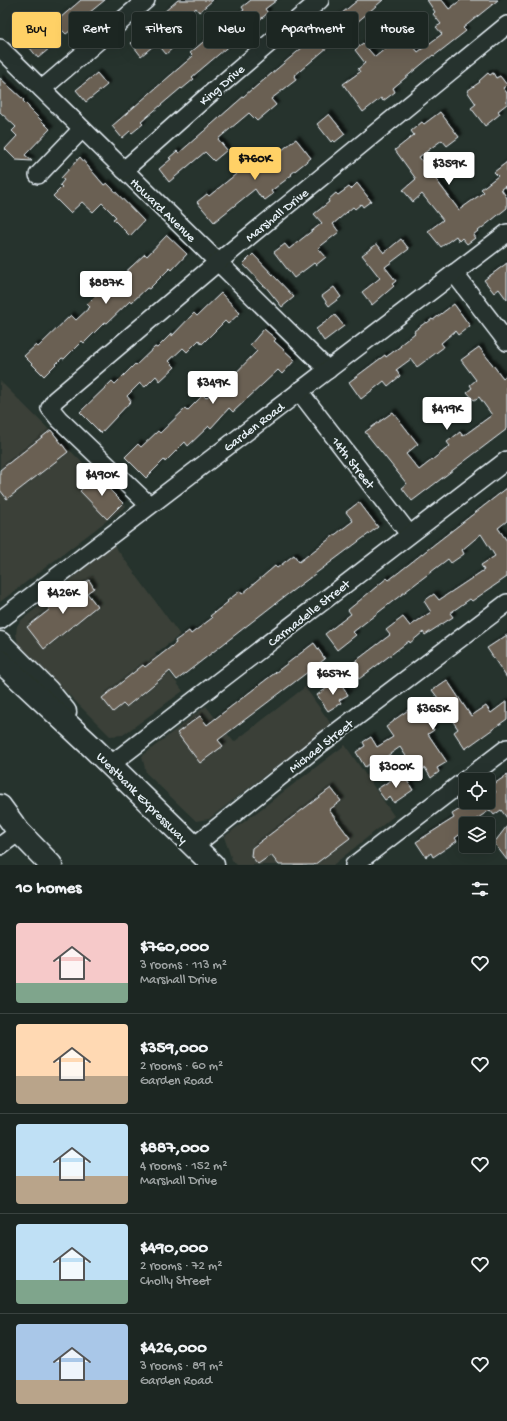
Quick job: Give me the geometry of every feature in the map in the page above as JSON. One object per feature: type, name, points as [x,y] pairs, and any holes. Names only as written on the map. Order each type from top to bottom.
[{"type":"main road","name":"Westbank Expressway","points":[[0,643],[47,690],[91,746]]},
{"type":"main road","name":"Westbank Expressway","points":[[0,661],[110,764],[213,865]]},
{"type":"main road","points":[[0,806],[19,832]]},
{"type":"main road","points":[[0,815],[51,865]]},
{"type":"street","points":[[42,89],[146,0]]},
{"type":"street","name":"King Drive","points":[[124,170],[320,0]]},
{"type":"street","name":"Marshall Drive","points":[[149,505],[59,419],[50,408],[55,400],[218,262],[507,25]]},
{"type":"street","name":"Howard Avenue","points":[[0,48],[328,370]]},
{"type":"street","points":[[38,175],[82,129]]},
{"type":"street","name":"Garden Road","points":[[0,620],[507,233]]},
{"type":"street","points":[[454,273],[507,342]]},
{"type":"street","name":"14th Street","points":[[299,391],[409,534]]},
{"type":"street","name":"Carmadelle Street","points":[[110,764],[507,460]]},
{"type":"street","name":"Michael Street","points":[[193,847],[322,743],[507,603]]},
{"type":"street","points":[[354,865],[507,748]]},
{"type":"street","points":[[0,846],[19,832]]},
{"type":"shaded area","points":[[0,381],[126,506],[0,602]]},
{"type":"shaded area","points":[[114,545],[180,635],[155,654],[183,691],[123,735],[110,736],[18,644],[16,634],[17,626],[20,621],[68,584],[71,579]]},
{"type":"shaded area","points":[[305,687],[331,724],[209,819],[196,821],[146,773],[142,756],[206,706],[234,742]]},
{"type":"shaded area","points":[[345,745],[394,816],[333,865],[237,865],[232,860],[224,837]]},
{"type":"building","points":[[81,0],[105,0],[90,12],[69,12],[69,32],[66,34],[62,30],[61,31],[61,17]]},
{"type":"building","points":[[178,0],[213,0],[199,12],[196,8],[191,12],[164,12]]},
{"type":"building","points":[[251,0],[277,0],[265,9],[267,14],[259,20],[259,12],[242,12],[244,10],[242,7]]},
{"type":"building","points":[[358,0],[383,0],[369,12],[366,12],[366,15],[358,21],[358,12],[343,12]]},
{"type":"building","points":[[427,0],[442,0],[449,9],[461,0],[498,0],[463,28],[466,31],[434,56],[433,55],[393,88],[395,92],[383,101],[381,98],[363,112],[343,84],[360,72],[358,69],[365,63],[355,50],[363,43],[375,57],[386,48],[415,48],[418,52],[423,48],[428,48],[428,44],[442,34],[436,27],[441,24],[433,14],[435,12]]},
{"type":"building","points":[[204,41],[204,48],[226,48],[192,77],[194,79],[182,89],[181,88],[141,122],[143,124],[132,133],[130,131],[122,138],[112,126],[193,56],[190,53]]},
{"type":"building","points":[[30,48],[50,48],[38,58]]},
{"type":"building","points":[[135,48],[151,48],[141,56]]},
{"type":"building","points":[[161,48],[173,48],[166,54]]},
{"type":"building","points":[[302,48],[327,48],[294,76],[296,80],[271,99],[276,105],[257,121],[249,113],[218,139],[227,150],[214,161],[205,152],[169,182],[159,169],[171,159],[169,158],[177,151],[179,153]]},
{"type":"building","points":[[97,73],[107,85],[86,102],[76,90]]},
{"type":"building","points":[[488,73],[490,75],[493,73],[496,78],[500,76],[507,85],[503,88],[507,93],[507,104],[498,111],[500,114],[485,126],[471,108],[476,104],[467,91],[480,82],[479,81]]},
{"type":"building","points":[[0,78],[24,100],[23,101],[29,108],[50,129],[25,155],[32,161],[16,160],[5,149],[17,136],[12,131],[16,127],[0,112]]},
{"type":"building","points":[[440,112],[459,137],[447,146],[442,140],[419,157],[459,210],[484,192],[481,189],[498,176],[494,172],[507,162],[507,189],[505,186],[501,189],[507,198],[507,208],[473,235],[475,238],[467,244],[462,238],[459,241],[456,236],[441,247],[428,231],[443,220],[422,194],[413,202],[403,190],[416,179],[395,150],[414,135],[411,131],[422,122],[424,124]]},
{"type":"building","points":[[329,114],[345,134],[335,142],[333,140],[331,142],[317,124]]},
{"type":"building","points":[[296,139],[311,158],[271,191],[273,194],[265,200],[262,197],[261,198],[255,189],[214,222],[197,202],[207,194],[209,196],[241,170],[239,169],[248,162],[253,169],[255,168],[257,170]]},
{"type":"building","points":[[80,157],[104,185],[107,183],[144,221],[130,236],[113,219],[116,217],[102,203],[93,212],[82,202],[70,213],[53,196],[62,187],[60,185],[64,180],[61,178]]},
{"type":"building","points":[[357,183],[371,201],[363,207],[361,204],[355,209],[353,207],[333,224],[339,232],[318,248],[326,257],[316,265],[314,263],[294,278],[274,252],[285,244],[289,249],[322,223],[314,214],[329,202],[328,200],[336,193],[338,195],[349,187],[351,189]]},
{"type":"building","points":[[167,235],[187,254],[172,270],[170,268],[149,289],[147,288],[132,302],[130,301],[107,323],[105,322],[84,343],[82,341],[64,359],[62,358],[44,376],[24,356],[36,345],[38,347],[71,315],[76,320],[90,307],[87,304],[103,288],[106,290],[145,254],[147,256]]},
{"type":"building","points":[[401,239],[409,249],[385,267],[396,281],[392,284],[394,286],[372,305],[362,292],[380,278],[362,255],[377,244],[384,253]]},
{"type":"building","points":[[253,254],[294,297],[282,307],[265,286],[243,264]]},
{"type":"building","points":[[507,263],[507,300],[499,289],[494,293],[484,280]]},
{"type":"building","points":[[334,287],[341,297],[329,306],[322,296]]},
{"type":"building","points":[[221,293],[240,313],[228,324],[225,321],[202,344],[199,340],[187,352],[183,348],[169,361],[175,367],[160,381],[156,376],[145,387],[140,383],[127,396],[131,401],[101,433],[80,412],[112,381],[115,384],[135,364],[136,365],[155,347],[157,348],[172,333],[172,336],[194,313],[197,316]]},
{"type":"building","points":[[454,304],[470,326],[458,335],[455,331],[441,343],[444,347],[417,367],[411,359],[396,370],[400,376],[388,386],[384,381],[361,399],[349,382],[385,355],[386,357],[401,346],[400,345],[415,333],[414,331],[426,322],[427,323],[432,319],[433,320]]},
{"type":"building","points":[[335,315],[344,326],[324,341],[316,329]]},
{"type":"building","points":[[264,329],[276,339],[274,341],[295,360],[282,374],[278,370],[233,412],[229,408],[211,428],[209,426],[188,446],[185,442],[146,478],[125,457],[138,444],[141,447],[158,431],[160,433],[185,409],[187,411],[203,395],[206,398],[225,380],[227,382],[257,351],[250,345]]},
{"type":"building","points":[[479,347],[503,378],[507,375],[507,429],[412,501],[402,488],[407,484],[365,432],[393,412],[418,444],[406,454],[419,470],[450,446],[447,442],[460,432],[463,436],[492,415],[479,397],[474,400],[467,392],[472,388],[470,385],[476,380],[461,360]]},
{"type":"building","points":[[51,430],[68,452],[7,499],[0,490],[0,470]]},
{"type":"building","points":[[96,476],[123,503],[107,519],[80,491]]},
{"type":"building","points":[[507,488],[507,521],[498,528],[507,541],[507,577],[472,601],[470,599],[450,613],[453,617],[425,635],[423,632],[410,643],[409,641],[359,679],[349,666],[390,635],[386,630],[403,617],[410,626],[431,612],[424,601],[434,594],[439,600],[484,570],[481,565],[495,556],[481,534],[462,550],[464,554],[451,563],[448,559],[353,632],[356,635],[337,650],[325,634],[351,614],[348,610],[387,578],[389,580]]},
{"type":"building","points":[[359,502],[378,527],[280,600],[177,680],[170,671],[126,707],[123,704],[113,712],[102,698],[143,665],[145,667],[176,643],[175,641],[189,631],[191,634],[212,618],[210,616],[228,602],[227,601],[240,591],[242,594],[275,566],[277,568],[294,555],[299,562],[353,521],[346,512]]},
{"type":"building","points":[[89,580],[94,588],[87,593],[97,606],[44,649],[27,627],[49,610],[48,609],[56,602],[55,600],[63,594],[66,598]]},
{"type":"building","points":[[507,635],[507,678],[487,648]]},
{"type":"building","points":[[314,643],[325,659],[218,740],[223,746],[200,763],[177,733],[200,716],[207,725]]},
{"type":"building","points":[[339,680],[348,695],[339,700],[341,703],[328,711],[317,695]]},
{"type":"building","points":[[447,680],[471,716],[486,706],[491,713],[507,701],[507,719],[465,749],[454,732],[458,729],[446,711],[429,723],[434,730],[428,734],[447,762],[437,768],[439,772],[431,778],[425,768],[417,773],[400,747],[383,759],[381,756],[365,767],[356,752],[365,746],[363,742],[371,737],[377,747],[393,737],[386,727],[414,706],[418,711],[438,698],[432,690]]},
{"type":"building","points":[[402,773],[413,790],[394,803],[390,797],[385,800],[377,789]]},
{"type":"building","points":[[507,775],[507,818],[501,810],[494,815],[490,810],[480,817],[459,817],[459,835],[455,838],[457,841],[433,857],[431,853],[426,857],[416,842],[454,818],[452,814],[460,809],[495,809],[495,783]]},
{"type":"building","points":[[331,788],[341,801],[329,810],[350,838],[314,865],[279,865],[271,855],[258,864],[251,856],[252,848]]},
{"type":"building","points":[[507,826],[507,860],[495,844],[495,842]]}]
